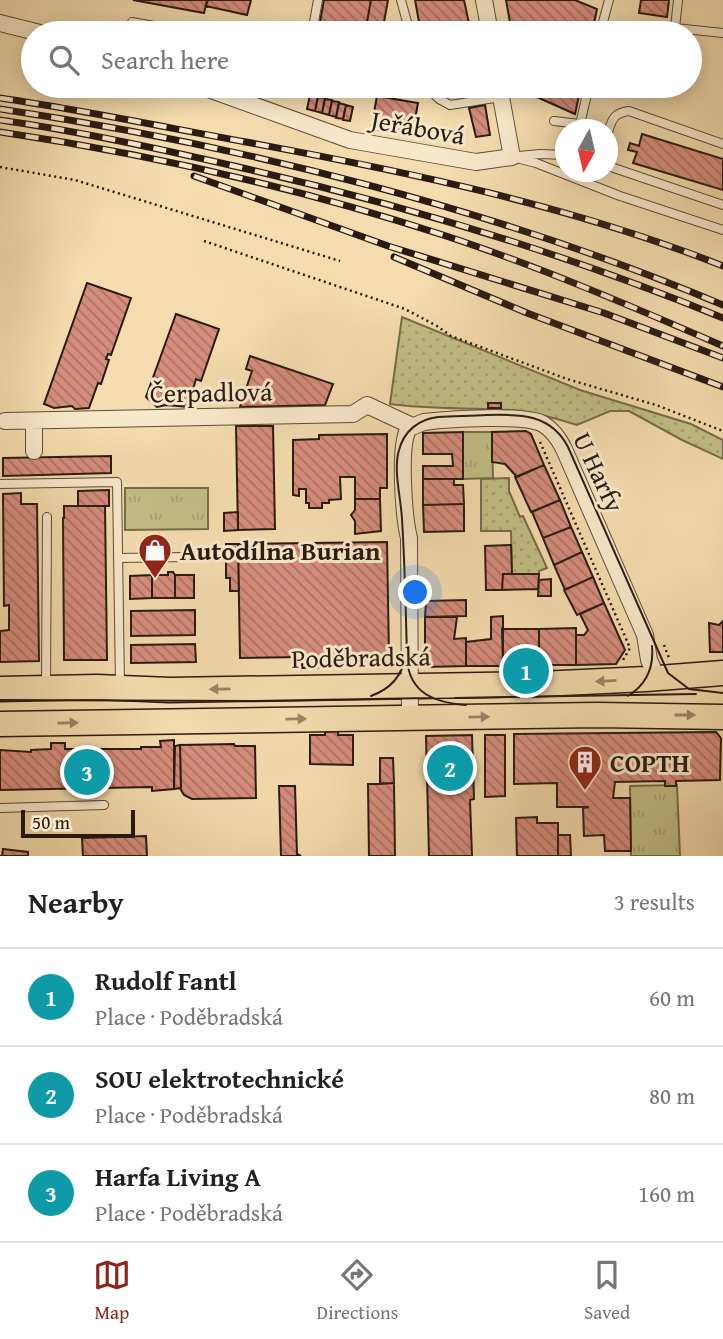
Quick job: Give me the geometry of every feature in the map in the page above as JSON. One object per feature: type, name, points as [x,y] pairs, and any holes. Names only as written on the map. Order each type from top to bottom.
[{"type":"main road","name":"Poděbradská","points":[[0,689],[170,690],[410,686],[657,678],[723,673]]},
{"type":"main road","points":[[0,724],[598,715],[723,717]]},
{"type":"street","points":[[484,0],[488,21]]},
{"type":"street","points":[[0,23],[21,28]]},
{"type":"street","name":"Jeřábová","points":[[233,98],[350,141],[476,162],[512,157]]},
{"type":"street","points":[[501,98],[512,157]]},
{"type":"street","name":"Čerpadlová","points":[[5,421],[353,414],[367,405],[409,430]]},
{"type":"street","name":"U Harfy","points":[[409,430],[428,421],[526,419],[544,425],[554,432],[564,449],[645,635],[649,660],[657,678]]},
{"type":"street","points":[[34,421],[34,451]]},
{"type":"street","points":[[409,430],[405,522],[409,538],[410,718]]},
{"type":"lane","points":[[314,21],[318,0]]},
{"type":"lane","points":[[401,0],[407,21]]},
{"type":"lane","points":[[603,21],[609,0]]},
{"type":"lane","points":[[676,21],[678,0]]},
{"type":"lane","points":[[702,31],[723,33]]},
{"type":"lane","points":[[438,98],[450,105],[475,98]]},
{"type":"lane","points":[[554,121],[580,124],[586,98]]},
{"type":"lane","points":[[612,119],[620,112],[629,111],[723,144]]},
{"type":"lane","points":[[512,157],[555,155]]},
{"type":"lane","points":[[512,157],[536,163],[620,196],[723,230]]},
{"type":"lane","points":[[618,170],[723,205]]},
{"type":"lane","points":[[0,484],[117,482],[120,688]]},
{"type":"lane","points":[[46,688],[47,517]]},
{"type":"lane","points":[[118,558],[188,557]]},
{"type":"lane","points":[[0,808],[104,805]]},
{"type":"path","points":[[0,167],[75,180],[340,261]]},
{"type":"path","points":[[204,241],[405,309],[451,336],[567,379],[656,405],[723,431]]},
{"type":"path","points":[[539,442],[630,648],[622,663]]},
{"type":"green space","points":[[402,317],[580,390],[691,424],[723,440],[723,459],[629,411],[610,411],[577,425],[520,411],[390,404]]},
{"type":"green space","points":[[463,432],[492,432],[493,478],[463,479]]},
{"type":"green space","points":[[509,478],[509,491],[547,568],[539,571],[539,574],[512,574],[511,531],[481,531],[481,479]]},
{"type":"green space","points":[[125,488],[208,488],[208,529],[125,530]]},
{"type":"green space","points":[[677,785],[680,856],[631,856],[630,786]]},
{"type":"building","points":[[133,0],[207,0],[204,13]]},
{"type":"building","points":[[208,0],[251,0],[247,15],[206,6]]},
{"type":"building","points":[[324,0],[371,0],[367,21],[320,21]]},
{"type":"building","points":[[371,0],[388,0],[384,21],[367,21]]},
{"type":"building","points":[[415,0],[464,0],[468,21],[419,21]]},
{"type":"building","points":[[506,0],[575,0],[597,9],[594,21],[510,21]]},
{"type":"building","points":[[641,0],[669,0],[667,17],[639,13]]},
{"type":"building","points":[[309,98],[318,98],[315,111],[307,109]]},
{"type":"building","points":[[318,98],[325,98],[322,113],[315,111]]},
{"type":"building","points":[[377,98],[418,103],[412,136],[371,129]]},
{"type":"building","points":[[539,98],[578,98],[575,114]]},
{"type":"building","points":[[325,99],[332,100],[329,115],[322,113]]},
{"type":"building","points":[[332,101],[339,102],[336,117],[329,115]]},
{"type":"building","points":[[339,103],[346,105],[343,119],[336,118]]},
{"type":"building","points":[[346,105],[353,107],[350,121],[343,120]]},
{"type":"building","points":[[485,105],[490,135],[476,137],[469,108]]},
{"type":"building","points":[[642,134],[723,159],[723,190],[633,163],[637,152],[628,150],[630,143],[639,146]]},
{"type":"building","points":[[87,283],[131,298],[111,355],[108,354],[106,359],[109,360],[101,384],[98,383],[89,408],[54,408],[44,404]]},
{"type":"building","points":[[176,314],[219,329],[201,381],[196,379],[188,407],[157,407],[146,397]]},
{"type":"building","points":[[250,356],[333,384],[325,405],[240,407],[252,371],[246,369]]},
{"type":"building","points":[[488,403],[501,403],[501,408],[488,408]]},
{"type":"building","points":[[236,426],[273,426],[275,529],[238,530]]},
{"type":"building","points":[[526,431],[531,434],[544,465],[517,477],[505,464],[492,462],[492,432]]},
{"type":"building","points":[[463,432],[463,479],[423,479],[423,466],[453,466],[452,454],[423,454],[423,433]]},
{"type":"building","points":[[387,434],[387,488],[380,488],[380,499],[355,499],[355,477],[340,477],[341,499],[322,503],[322,508],[309,508],[309,503],[306,503],[306,489],[299,489],[299,496],[293,495],[293,440],[319,439],[319,435]]},
{"type":"building","points":[[111,456],[111,473],[3,476],[3,458]]},
{"type":"building","points":[[544,465],[560,500],[531,512],[515,477]]},
{"type":"building","points":[[423,479],[454,479],[454,485],[463,485],[464,504],[423,505]]},
{"type":"building","points":[[109,490],[109,506],[78,506],[78,491]]},
{"type":"building","points":[[21,493],[21,504],[37,504],[39,661],[0,662],[0,631],[9,630],[9,605],[4,606],[3,494]]},
{"type":"building","points":[[355,499],[380,499],[381,531],[355,534],[355,521],[351,515],[355,510]]},
{"type":"building","points":[[560,500],[571,527],[543,538],[532,512]]},
{"type":"building","points":[[464,504],[464,531],[424,532],[423,505]]},
{"type":"building","points":[[64,506],[105,506],[107,660],[64,660]]},
{"type":"building","points":[[238,512],[238,530],[224,531],[224,513]]},
{"type":"building","points":[[571,527],[582,552],[554,565],[543,538]]},
{"type":"building","points":[[387,542],[389,656],[338,657],[327,659],[327,667],[302,668],[302,657],[240,658],[238,544]]},
{"type":"building","points":[[226,544],[238,544],[239,591],[230,591],[230,578],[226,578]]},
{"type":"building","points":[[511,545],[512,574],[503,574],[502,590],[486,590],[485,546]]},
{"type":"building","points":[[582,552],[593,577],[565,590],[554,565]]},
{"type":"building","points":[[168,572],[175,575],[175,598],[152,598],[152,575],[168,575]]},
{"type":"building","points":[[503,574],[539,574],[538,589],[502,590]]},
{"type":"building","points":[[152,575],[152,598],[130,599],[130,576]]},
{"type":"building","points":[[175,575],[194,575],[194,598],[175,598]]},
{"type":"building","points":[[593,577],[604,603],[577,615],[564,590]]},
{"type":"building","points":[[551,579],[551,596],[538,596],[539,580]]},
{"type":"building","points":[[466,600],[466,616],[425,617],[426,601]]},
{"type":"building","points":[[604,603],[625,650],[616,664],[576,665],[576,635],[584,635],[588,630],[580,614]]},
{"type":"building","points":[[195,610],[195,635],[131,636],[131,611]]},
{"type":"building","points":[[503,616],[503,666],[466,666],[466,642],[491,639],[491,617]]},
{"type":"building","points":[[425,617],[457,617],[454,639],[466,638],[466,666],[425,667]]},
{"type":"building","points":[[723,621],[723,652],[710,652],[709,623],[719,625]]},
{"type":"building","points":[[576,628],[576,665],[539,665],[539,629]]},
{"type":"building","points":[[502,629],[539,629],[539,665],[503,666]]},
{"type":"building","points":[[195,644],[196,662],[131,663],[131,645]]},
{"type":"building","points":[[338,731],[338,735],[353,735],[353,765],[310,764],[310,735],[325,735],[325,732]]},
{"type":"building","name":"COPTH","points":[[716,732],[721,738],[720,780],[676,781],[676,786],[665,786],[665,781],[615,782],[613,798],[630,798],[631,851],[605,851],[604,835],[584,836],[583,808],[589,807],[557,807],[557,783],[514,784],[514,734]]},
{"type":"building","points":[[472,735],[472,856],[429,856],[426,736]]},
{"type":"building","points":[[485,735],[505,735],[505,796],[485,797]]},
{"type":"building","points":[[174,740],[174,789],[152,791],[152,787],[0,790],[0,750],[31,752],[51,749],[51,743],[65,743],[65,749],[141,749],[161,747],[160,741]]},
{"type":"building","points":[[180,745],[255,746],[256,798],[192,799],[184,795],[181,790]]},
{"type":"building","points":[[180,745],[181,788],[174,789],[175,746]]},
{"type":"building","points":[[380,758],[393,758],[394,783],[380,784]]},
{"type":"building","points":[[394,783],[395,856],[369,856],[368,784]]},
{"type":"building","points":[[279,786],[295,786],[297,854],[301,856],[281,856]]},
{"type":"building","points":[[537,817],[537,823],[558,823],[558,856],[517,856],[516,818]]},
{"type":"building","points":[[558,835],[570,835],[571,856],[558,856]]},
{"type":"building","points":[[146,836],[147,856],[83,856],[82,838]]},
{"type":"building","points":[[3,849],[28,852],[28,856],[2,856]]},
{"type":"tram line","points":[[466,705],[435,699],[419,689],[409,672],[407,660],[404,554],[397,458],[401,443],[409,432],[419,423],[438,417],[523,416],[534,418],[553,428],[568,447],[668,673],[689,689],[723,693]]},
{"type":"tram line","points":[[628,696],[640,687],[648,675],[652,662],[652,646]]},
{"type":"tram line","points":[[371,696],[394,681],[401,671],[405,657]]},
{"type":"tram line","points":[[455,698],[696,694]]},
{"type":"tram line","points":[[0,700],[251,701],[430,698]]},
{"type":"railway","points":[[0,98],[307,153],[428,178],[606,225],[723,266]]},
{"type":"railway","points":[[0,109],[183,141],[368,185],[549,239],[723,305]]},
{"type":"railway","points":[[0,120],[146,146],[359,197],[543,251],[723,318]]},
{"type":"railway","points":[[0,132],[223,174],[389,218],[549,273],[723,346]]},
{"type":"railway","points":[[194,176],[388,246],[604,313],[723,358]]},
{"type":"railway","points":[[394,257],[527,313],[723,387]]},
{"type":"place","name":"Autodílna Burian","points":[[155,580]]},
{"type":"place","name":"Rudolf Fantl","points":[[526,671]]},
{"type":"place","name":"SOU elektrotechnické","points":[[450,768]]},
{"type":"place","name":"Harfa Living A","points":[[87,772]]},
{"type":"place","name":"COPTH","points":[[585,792]]}]
